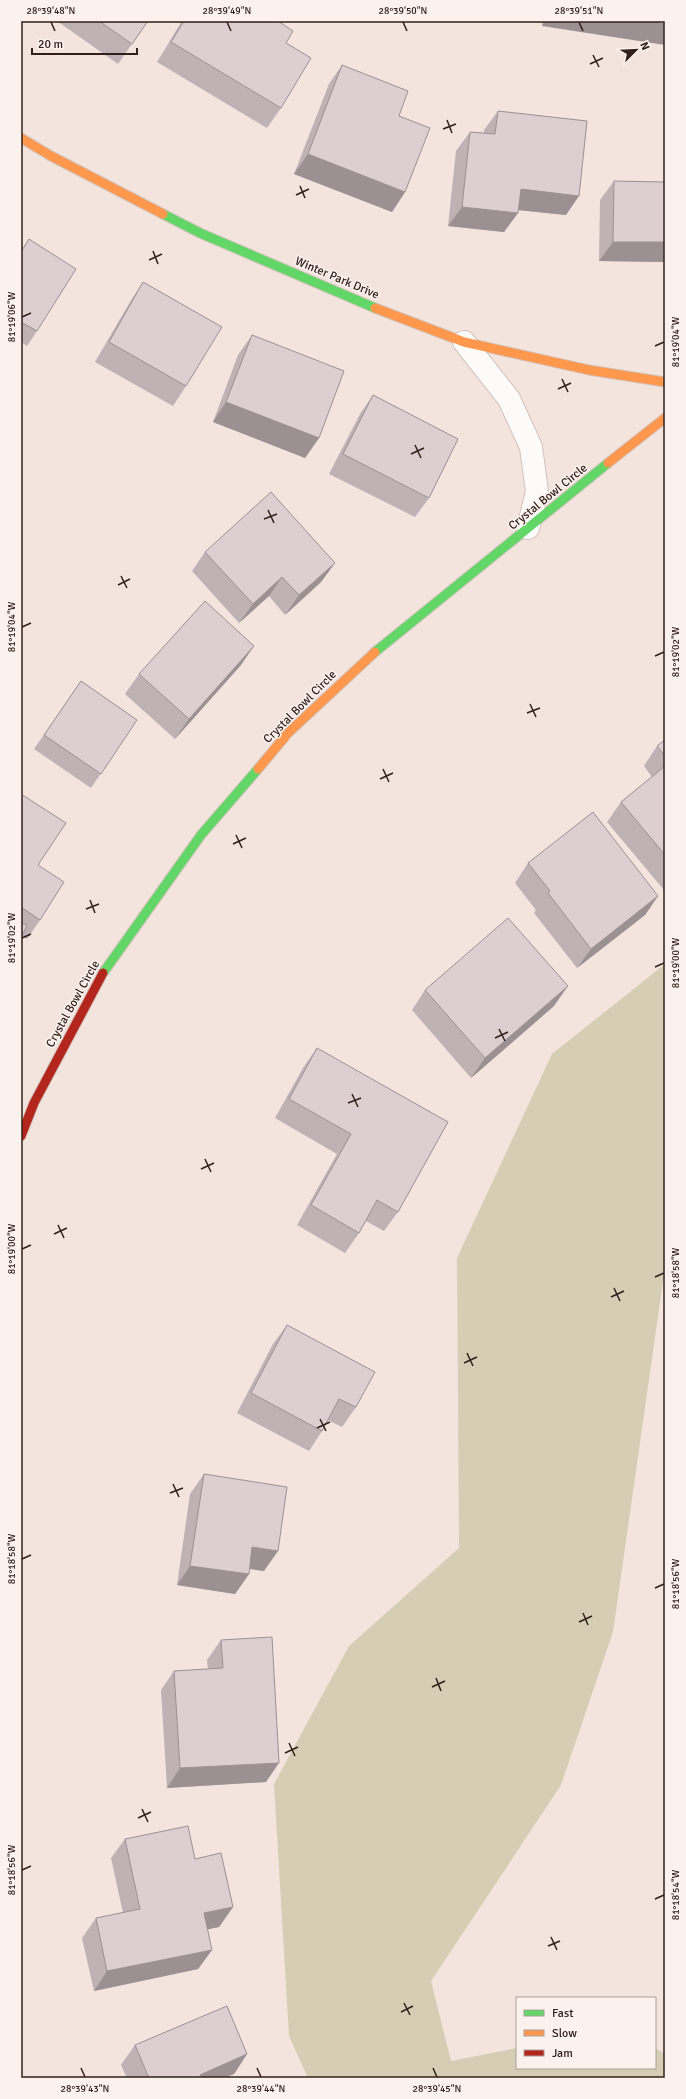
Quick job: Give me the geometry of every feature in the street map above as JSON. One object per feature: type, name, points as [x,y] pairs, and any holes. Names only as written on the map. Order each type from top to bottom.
[{"type":"street","name":"Winter Park Drive","points":[[21,138],[51,156],[200,233],[353,299],[464,342],[589,370],[665,382]]},
{"type":"street","points":[[464,342],[509,399],[531,447],[536,492],[528,528]]},
{"type":"street","name":"Crystal Bowl Circle","points":[[21,1136],[34,1103],[103,973],[201,835],[288,733],[390,638],[665,418]]},
{"type":"shaded area","points":[[665,964],[665,1267],[613,1632],[561,1785],[431,1981],[451,2061],[516,2048],[516,2069],[656,2069],[656,2049],[665,2054],[665,2078],[308,2078],[289,2036],[274,1784],[349,1646],[459,1548],[457,1258],[552,1054]]},
{"type":"building","points":[[99,21],[148,21],[132,44]]},
{"type":"building","points":[[184,21],[278,21],[293,31],[286,43],[311,58],[281,108],[171,42]]},
{"type":"building","points":[[648,21],[665,21],[665,24]]},
{"type":"building","points":[[342,65],[408,91],[399,116],[430,128],[405,192],[308,154]]},
{"type":"building","points":[[498,111],[587,121],[579,196],[521,189],[518,213],[462,207],[470,132],[495,134]]},
{"type":"building","points":[[614,181],[665,182],[665,242],[613,242]]},
{"type":"building","points":[[29,239],[76,269],[37,331],[21,322],[21,252]]},
{"type":"building","points":[[143,282],[222,327],[186,386],[109,342]]},
{"type":"building","points":[[252,335],[344,371],[319,438],[226,402]]},
{"type":"building","points":[[373,395],[458,439],[429,498],[343,454]]},
{"type":"building","points":[[271,492],[335,563],[299,595],[282,577],[253,604],[205,552]]},
{"type":"building","points":[[205,601],[254,646],[189,719],[139,674]]},
{"type":"building","points":[[81,681],[137,720],[101,774],[44,735]]},
{"type":"building","points":[[665,740],[665,756],[657,746]]},
{"type":"building","points":[[665,766],[665,855],[621,802]]},
{"type":"building","points":[[21,794],[66,823],[38,865],[64,882],[40,920],[21,907]]},
{"type":"building","points":[[593,812],[658,896],[591,949],[548,893],[550,891],[528,863]]},
{"type":"building","points":[[508,918],[568,986],[485,1058],[425,990]]},
{"type":"building","points":[[21,923],[27,925],[21,938]]},
{"type":"building","points":[[317,1048],[448,1122],[398,1212],[377,1200],[359,1233],[311,1205],[351,1134],[289,1099]]},
{"type":"building","points":[[287,1325],[375,1372],[356,1407],[339,1399],[322,1431],[251,1393]]},
{"type":"building","points":[[204,1474],[287,1487],[278,1551],[252,1547],[249,1574],[190,1566]]},
{"type":"building","points":[[272,1637],[279,1763],[180,1768],[174,1671],[223,1668],[221,1640]]},
{"type":"building","points":[[188,1826],[195,1859],[221,1853],[233,1907],[204,1913],[212,1950],[107,1971],[96,1918],[140,1909],[125,1839]]},
{"type":"building","points":[[227,2006],[247,2054],[200,2075],[202,2078],[149,2078],[135,2045]]},
{"type":"traffic: fast","points":[[163,214],[200,233],[375,308]]},
{"type":"traffic: fast","points":[[375,652],[608,463]]},
{"type":"traffic: fast","points":[[103,973],[201,835],[258,769]]},
{"type":"traffic: slow","points":[[21,138],[51,156],[163,214]]},
{"type":"traffic: slow","points":[[375,308],[464,342],[589,370],[665,382]]},
{"type":"traffic: slow","points":[[608,463],[665,418]]},
{"type":"traffic: slow","points":[[258,769],[288,733],[375,652]]},
{"type":"traffic: jam","points":[[21,1136],[34,1103],[103,973]]}]
